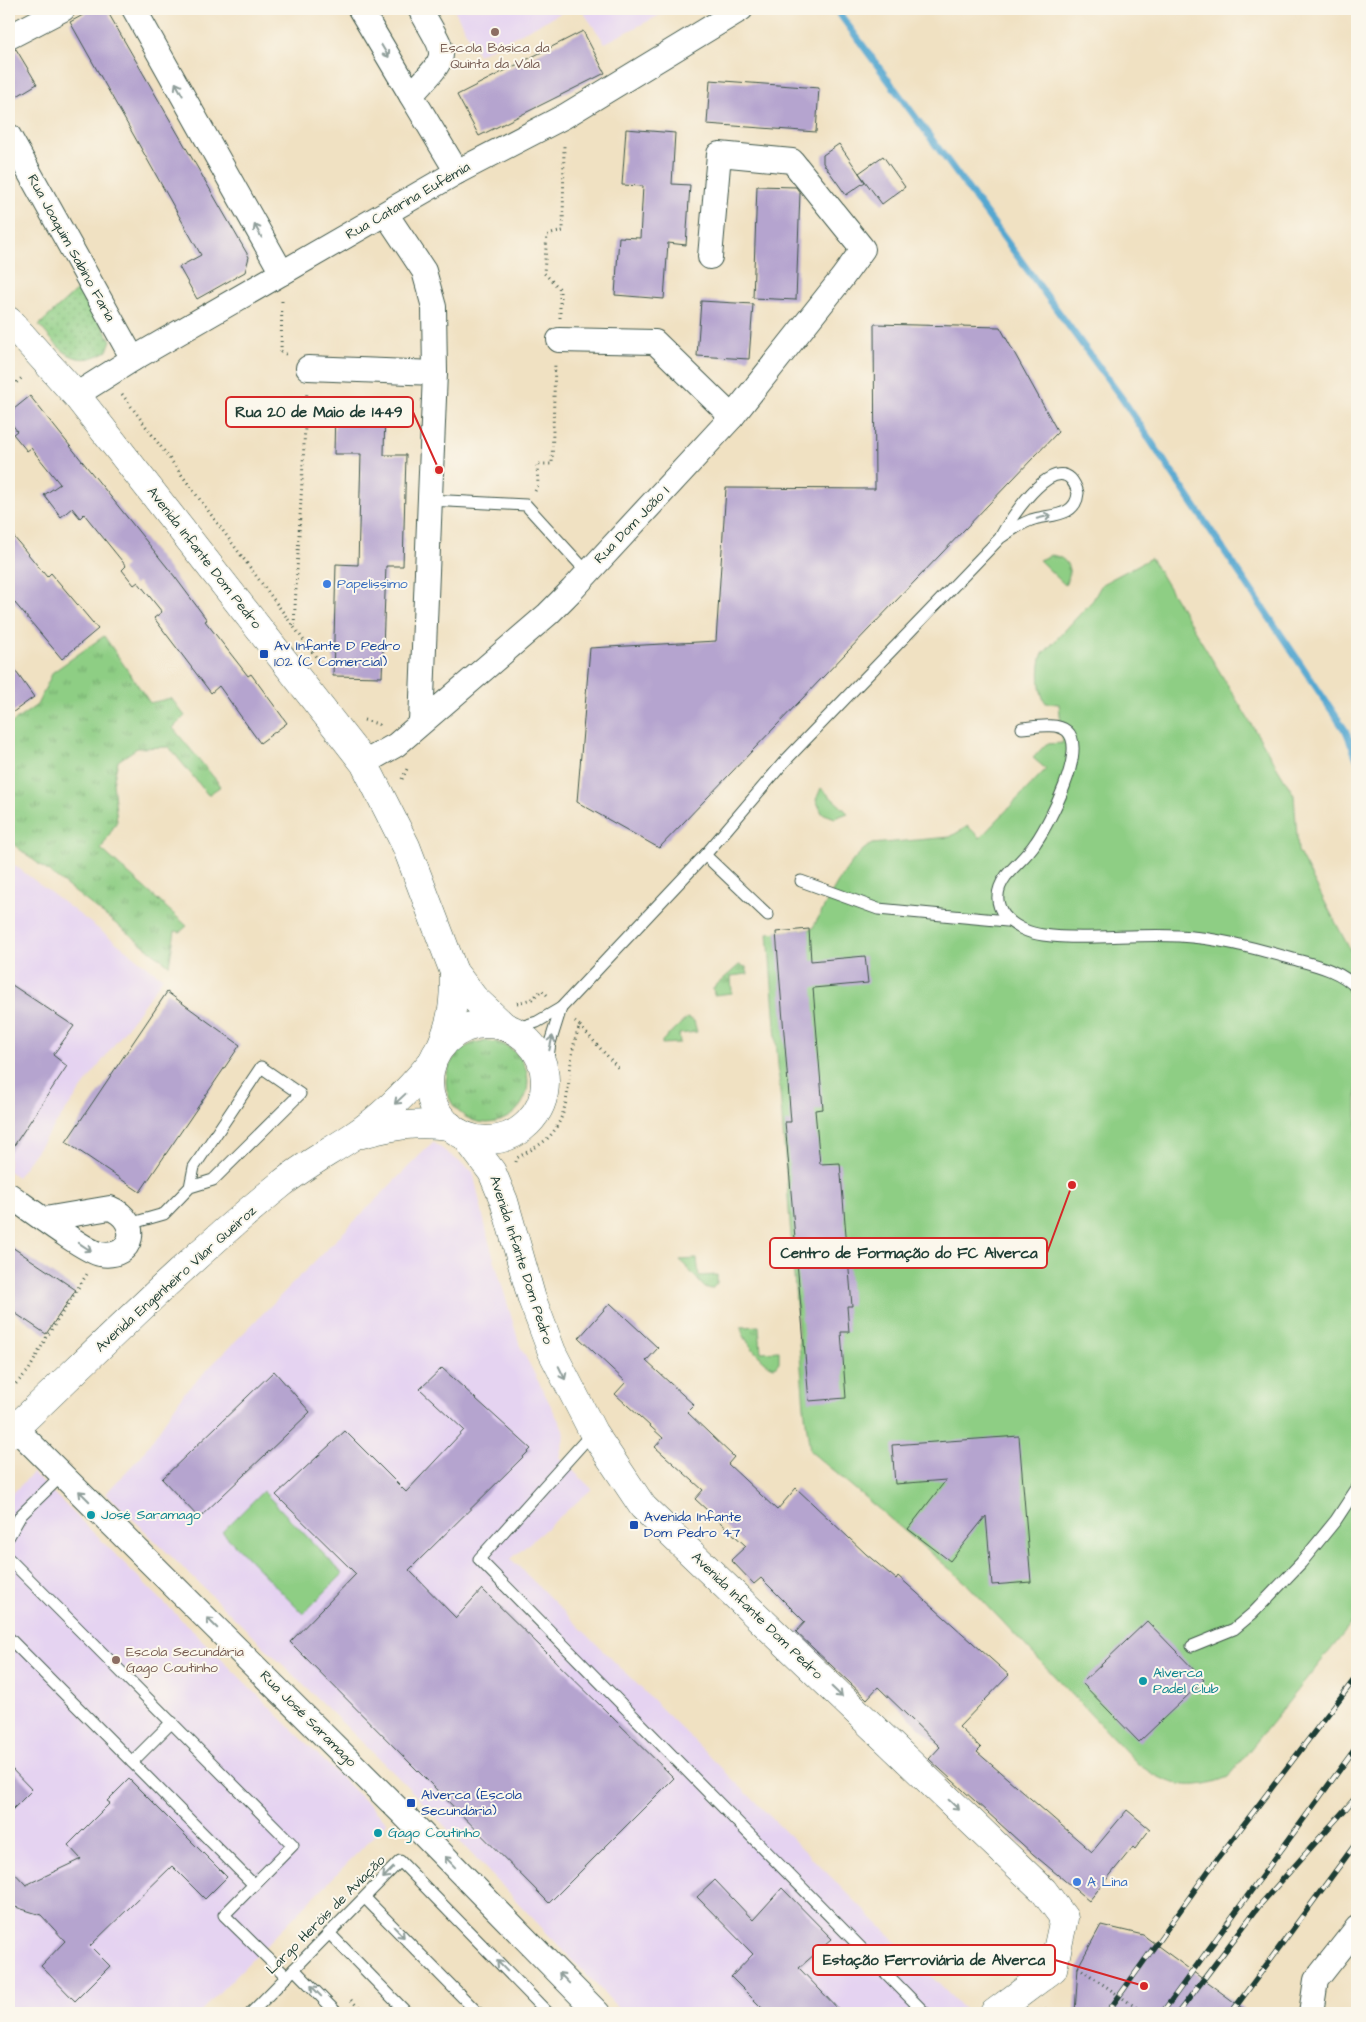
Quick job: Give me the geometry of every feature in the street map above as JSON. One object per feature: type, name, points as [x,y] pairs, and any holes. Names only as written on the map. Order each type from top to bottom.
[{"type":"main road","name":"Avenida Infante Dom Pedro","points":[[9,321],[76,395],[364,762],[406,846],[426,893],[454,972],[474,998],[509,1020]]},
{"type":"main road","name":"Avenida Infante Dom Pedro","points":[[436,1054],[451,1022],[454,1005],[454,972]]},
{"type":"main road","points":[[509,1020],[533,1047],[541,1062],[545,1078],[543,1095],[537,1110],[520,1128],[498,1139],[481,1139],[457,1131],[438,1113],[430,1097],[428,1080],[436,1054],[454,1034],[470,1026],[509,1020]]},
{"type":"main road","name":"Avenida Engenheiro Vilar Queiroz","points":[[12,1431],[185,1267],[280,1185],[315,1158],[354,1137],[395,1104],[411,1088],[436,1054]]},
{"type":"main road","name":"Avenida Engenheiro Vilar Queiroz","points":[[354,1137],[405,1124],[421,1123],[457,1131]]},
{"type":"main road","name":"Avenida Infante Dom Pedro","points":[[457,1131],[492,1172],[538,1317],[552,1352],[593,1432],[643,1507],[1043,1890],[1064,1918],[1066,1968]]},
{"type":"main road","points":[[994,2013],[1066,1968]]},
{"type":"street","points":[[9,38],[63,9]]},
{"type":"street","points":[[134,9],[282,273]]},
{"type":"street","points":[[360,9],[457,172]]},
{"type":"street","points":[[411,95],[440,64],[442,48],[420,9]]},
{"type":"street","name":"Rua Catarina Eufémia","points":[[76,395],[132,359],[457,172],[565,116],[741,9]]},
{"type":"street","name":"Rua Joaquim Sabino Faria","points":[[9,136],[132,359]]},
{"type":"street","name":"Rua Dom João I","points":[[364,762],[396,746],[421,722],[548,614],[694,461],[732,417],[842,278],[862,249],[792,161],[719,154],[710,257]]},
{"type":"street","points":[[386,214],[424,271],[434,307],[435,372],[421,722]]},
{"type":"street","points":[[559,340],[655,342],[732,417]]},
{"type":"street","points":[[308,368],[435,372]]},
{"type":"street","points":[[9,1195],[93,1252],[114,1254],[124,1250],[128,1244],[129,1224],[120,1212],[110,1208],[45,1219]]},
{"type":"street","name":"Rua José Saramago","points":[[12,1431],[62,1475],[402,1813],[598,2013]]},
{"type":"street","points":[[1311,2013],[1316,1980],[1357,1928]]},
{"type":"lane","points":[[509,1020],[537,1022],[561,1008],[705,855],[784,762],[1000,538],[1030,520],[1067,512],[1073,507],[1078,493],[1071,478],[1064,475],[1055,475],[1040,484],[1007,524],[1000,538]]},
{"type":"lane","points":[[429,500],[526,505],[587,572]]},
{"type":"lane","points":[[1007,921],[1000,907],[1000,891],[1006,877],[1036,842],[1054,809],[1065,785],[1073,749],[1071,736],[1066,730],[1055,727],[1022,728]]},
{"type":"lane","points":[[705,855],[768,915]]},
{"type":"lane","points":[[801,881],[878,909],[1007,921],[1016,927],[1042,935],[1178,936],[1227,940],[1331,971],[1357,989]]},
{"type":"lane","points":[[545,1078],[550,1042],[561,1008]]},
{"type":"lane","points":[[129,1224],[164,1214],[190,1187],[213,1180],[300,1094],[261,1067],[194,1167],[190,1187]]},
{"type":"lane","points":[[593,1432],[479,1559],[925,2013]]},
{"type":"lane","points":[[9,1536],[21,1515],[62,1475]]},
{"type":"lane","points":[[1192,1646],[1234,1629],[1253,1613],[1301,1563],[1336,1520],[1357,1488]]},
{"type":"lane","points":[[9,1558],[293,1845],[224,1915],[337,2013]]},
{"type":"lane","points":[[9,1638],[254,1884]]},
{"type":"lane","points":[[132,1762],[172,1722]]},
{"type":"lane","name":"Largo Heróis de Aviação","points":[[259,2010],[290,1973],[400,1862],[548,2013]]},
{"type":"lane","points":[[365,1898],[478,2013]]},
{"type":"lane","points":[[330,1933],[407,2013]]},
{"type":"path","points":[[282,273],[281,351],[308,368],[294,635]]},
{"type":"path","points":[[109,374],[140,421],[320,662]]},
{"type":"path","points":[[359,717],[378,724]]},
{"type":"path","points":[[403,787],[402,778],[410,764]]},
{"type":"path","points":[[509,1020],[525,1002],[542,990],[580,1026],[620,1070]]},
{"type":"path","points":[[516,1168],[517,1158],[546,1139],[562,1117],[568,1093],[571,1053],[580,1026]]},
{"type":"path","points":[[9,1391],[29,1370],[46,1338],[100,1254]]},
{"type":"path","points":[[1066,1968],[1144,2013]]},
{"type":"shaded area","name":"Escola Básica da Quinta da Vala","points":[[454,9],[569,9],[478,55]]},
{"type":"shaded area","points":[[581,9],[672,9],[605,43]]},
{"type":"shaded area","points":[[9,861],[163,978],[17,1177],[9,1171]]},
{"type":"shaded area","points":[[433,1142],[473,1172],[489,1242],[520,1346],[565,1433],[559,1457],[592,1489],[511,1559],[968,2013],[623,2013],[401,1780],[106,1493],[141,1456],[184,1393]]},
{"type":"shaded area","name":"Escola Secundária Gago Coutinho","points":[[33,1473],[387,1823],[199,2013],[9,2013],[9,1497]]},
{"type":"green space","points":[[78,289],[111,340],[107,351],[95,357],[85,359],[76,358],[61,349],[39,325]]},
{"type":"green space","points":[[1051,555],[1062,559],[1068,566],[1069,575],[1065,585],[1039,560]]},
{"type":"green space","points":[[1151,558],[1294,795],[1298,851],[1357,963],[1357,1617],[1228,1777],[1215,1782],[1192,1785],[1170,1782],[1138,1764],[965,1582],[810,1451],[804,1407],[768,933],[812,929],[846,870],[863,850],[872,844],[950,837],[968,826],[980,838],[1046,769],[1033,758],[1046,744],[1063,743],[1059,704],[1046,703],[1041,693],[1039,673],[1042,655],[1093,600],[1102,584]]},
{"type":"green space","points":[[104,636],[150,703],[171,698],[185,716],[173,728],[221,786],[208,795],[169,747],[137,748],[118,761],[113,783],[117,821],[101,849],[187,926],[180,932],[175,931],[169,965],[9,841],[9,725],[37,705],[53,672]]},
{"type":"green space","points":[[821,788],[848,813],[835,818],[822,813],[816,800]]},
{"type":"green space","points":[[739,965],[746,967],[748,974],[731,976],[732,993],[714,995],[713,988]]},
{"type":"green space","points":[[687,1018],[694,1021],[697,1032],[679,1034],[680,1043],[662,1044],[662,1041]]},
{"type":"green space","points":[[487,1041],[503,1044],[516,1053],[525,1066],[528,1082],[525,1098],[516,1111],[503,1120],[487,1123],[471,1120],[458,1111],[449,1098],[446,1082],[449,1066],[458,1053],[471,1044]]},
{"type":"green space","points":[[697,1259],[699,1276],[717,1275],[717,1283],[712,1289],[705,1288],[680,1260]]},
{"type":"green space","points":[[759,1326],[761,1352],[779,1351],[779,1362],[775,1367],[765,1362],[754,1351],[742,1332],[741,1327]]},
{"type":"green space","points":[[263,1491],[343,1574],[303,1614],[222,1532]]},
{"type":"building","points":[[94,9],[106,9],[249,257],[245,272],[197,299],[179,267],[201,255],[70,22]]},
{"type":"building","points":[[583,31],[605,73],[479,136],[457,95]]},
{"type":"building","points":[[16,49],[37,84],[9,101],[9,51]]},
{"type":"building","points":[[710,80],[819,88],[816,132],[707,124]]},
{"type":"building","points":[[626,129],[675,133],[672,184],[690,185],[686,245],[668,243],[664,299],[615,295],[619,237],[640,238],[643,186],[622,185]]},
{"type":"building","points":[[839,144],[865,182],[846,195],[823,163],[823,155]]},
{"type":"building","points":[[883,156],[905,187],[882,204],[859,173]]},
{"type":"building","points":[[757,186],[796,187],[800,193],[796,300],[753,298]]},
{"type":"building","points":[[701,301],[753,304],[749,359],[697,356]]},
{"type":"building","points":[[874,324],[1000,327],[1058,432],[659,848],[577,802],[590,648],[716,641],[726,488],[875,489]]},
{"type":"building","points":[[30,396],[175,577],[207,620],[205,621],[248,676],[251,674],[287,723],[260,743],[219,686],[211,693],[154,618],[162,612],[138,582],[134,585],[122,570],[126,566],[84,514],[80,518],[72,508],[61,517],[44,495],[60,484],[31,448],[27,451],[13,434],[17,431],[9,420],[9,413]]},
{"type":"building","points":[[335,403],[385,404],[384,455],[406,455],[403,566],[386,566],[382,677],[333,676],[336,564],[358,565],[361,454],[334,454]]},
{"type":"building","points":[[9,531],[47,577],[51,573],[98,629],[62,659],[9,596]]},
{"type":"building","points":[[9,662],[34,697],[9,715]]},
{"type":"building","points":[[809,929],[811,961],[865,956],[868,983],[813,988],[823,1109],[815,1110],[820,1164],[840,1163],[852,1306],[847,1306],[849,1332],[841,1332],[846,1398],[809,1401],[785,1122],[791,1122],[776,932]]},
{"type":"building","points":[[9,983],[74,1026],[53,1055],[67,1066],[9,1153]]},
{"type":"building","points":[[167,992],[240,1045],[140,1192],[66,1142]]},
{"type":"building","points":[[9,1245],[76,1290],[46,1334],[9,1309]]},
{"type":"building","points":[[610,1303],[658,1348],[646,1361],[694,1405],[687,1412],[734,1457],[728,1464],[777,1510],[796,1488],[866,1554],[896,1579],[898,1576],[1009,1675],[959,1727],[981,1748],[977,1752],[1092,1852],[1127,1810],[1150,1829],[1089,1901],[1033,1854],[929,1759],[940,1747],[878,1687],[867,1699],[796,1632],[805,1622],[761,1578],[754,1584],[731,1560],[746,1546],[695,1499],[703,1490],[655,1447],[663,1438],[615,1394],[626,1382],[579,1338]]},
{"type":"building","points":[[442,1368],[531,1449],[409,1570],[456,1618],[482,1589],[674,1778],[549,1903],[290,1642],[356,1574],[276,1495],[345,1431],[406,1492],[464,1430],[420,1389]]},
{"type":"building","points":[[274,1371],[310,1412],[199,1518],[162,1479]]},
{"type":"building","points":[[1019,1436],[1031,1582],[992,1585],[986,1516],[950,1561],[908,1529],[946,1480],[895,1484],[892,1445]]},
{"type":"building","name":"Alverca Padel Club","points":[[1147,1621],[1204,1680],[1139,1742],[1082,1683]]},
{"type":"building","points":[[9,1766],[32,1790],[9,1813]]},
{"type":"building","points":[[129,1779],[227,1877],[205,1899],[172,1866],[90,1946],[110,1966],[75,2001],[41,1966],[65,1941],[41,1915],[9,1905],[9,1867],[26,1885],[81,1859],[68,1845],[110,1803],[107,1801]]},
{"type":"building","points":[[715,1880],[753,1920],[782,1888],[832,1939],[799,1968],[842,2013],[767,2013],[731,1977],[753,1954],[697,1897]]},
{"type":"building","points":[[1101,1925],[1143,1935],[1249,2013],[1075,2013],[1078,1967]]},
{"type":"waterway","points":[[836,9],[1121,397],[1347,733],[1357,759]]},
{"type":"railway","points":[[1107,2013],[1209,1870],[1357,1676]]},
{"type":"railway","points":[[1162,2013],[1357,1746]]},
{"type":"railway","points":[[1178,2013],[1259,1906],[1357,1796]]},
{"type":"railway","points":[[1231,2013],[1357,1842]]},
{"type":"place","name":"Escola Básica da Quinta da Vala","points":[[495,32]]},
{"type":"place","name":"Rua 20 de Maio de 1449","points":[[439,470]]},
{"type":"place","name":"Papelissimo","points":[[327,584]]},
{"type":"place","name":"Av Infante D Pedro 102 (C Comercial)","points":[[264,654]]},
{"type":"place","name":"Centro de Formação do FC Alverca","points":[[1072,1185]]},
{"type":"place","name":"José Saramago","points":[[91,1515]]},
{"type":"place","name":"Avenida Infante Dom Pedro 47","points":[[634,1525]]},
{"type":"place","name":"Escola Secundária Gago Coutinho","points":[[116,1660]]},
{"type":"place","name":"Alverca Padel Club","points":[[1143,1681]]},
{"type":"place","name":"Alverca (Escola Secundária)","points":[[411,1803]]},
{"type":"place","name":"Gago Coutinho","points":[[378,1833]]},
{"type":"place","name":"A Lina","points":[[1077,1882]]},
{"type":"place","name":"Estação Ferroviária de Alverca","points":[[1144,1986]]}]
